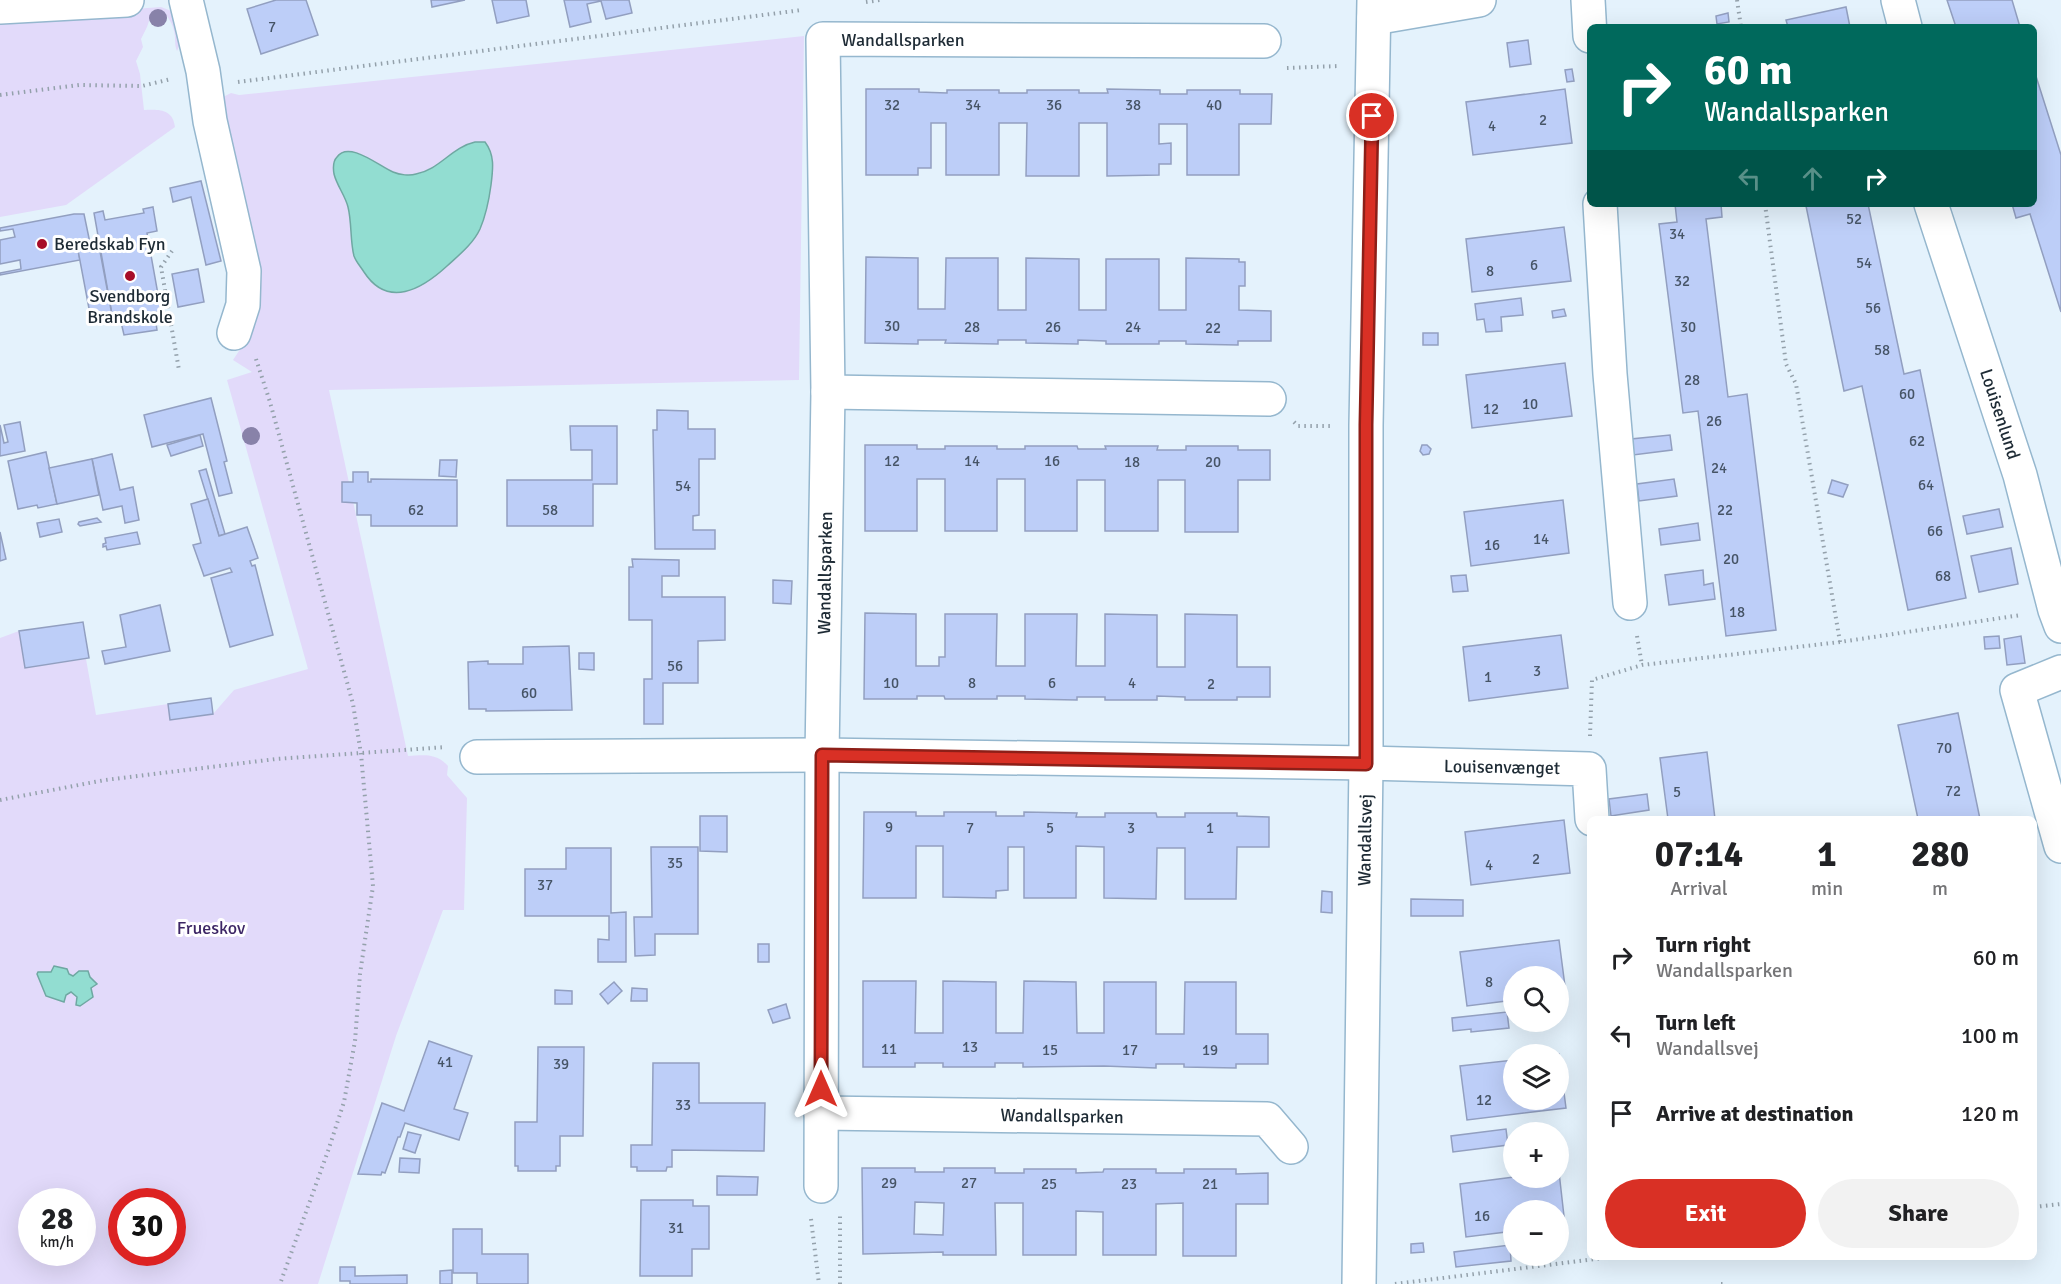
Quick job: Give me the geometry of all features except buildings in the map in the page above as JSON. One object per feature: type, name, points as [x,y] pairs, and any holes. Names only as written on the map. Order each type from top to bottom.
[{"type":"street","points":[[0,7],[127,0]]},
{"type":"street","points":[[186,0],[205,79],[210,120],[243,271],[243,305],[234,333]]},
{"type":"street","points":[[1374,9],[1479,0]]},
{"type":"street","points":[[1588,0],[1589,24]]},
{"type":"street","points":[[1898,0],[1904,24]]},
{"type":"street","name":"Wandallsvej","points":[[1359,1284],[1366,764],[1366,437],[1374,9]]},
{"type":"street","name":"Wandallsparken","points":[[821,1186],[822,755],[828,392],[823,39],[1264,41]]},
{"type":"street","points":[[1600,207],[1610,374],[1630,603]]},
{"type":"street","name":"Louisenlund","points":[[1932,207],[2020,475],[2058,618]]},
{"type":"street","points":[[828,392],[1269,399]]},
{"type":"street","points":[[2061,672],[2017,690],[2061,846]]},
{"type":"street","points":[[477,757],[822,755],[1366,764]]},
{"type":"street","name":"Louisenvænget","points":[[1366,764],[1589,769]]},
{"type":"street","points":[[1589,769],[1592,816]]},
{"type":"street","name":"Wandallsparken","points":[[821,1113],[1268,1119],[1290,1147]]},
{"type":"path","points":[[857,3],[880,0]]},
{"type":"path","points":[[1737,0],[1741,24]]},
{"type":"path","points":[[0,95],[79,85],[142,86],[811,9]]},
{"type":"path","points":[[1287,69],[1372,64]]},
{"type":"path","points":[[1764,207],[1786,364],[1796,384],[1840,642]]},
{"type":"path","points":[[172,251],[161,267],[180,370]]},
{"type":"path","points":[[234,333],[250,344],[270,402],[353,705],[361,754],[373,886],[360,974],[351,1065],[344,1102],[280,1284]]},
{"type":"path","points":[[1589,769],[1592,680],[1642,665],[2058,618]]},
{"type":"path","points":[[0,800],[105,780],[276,759],[447,747]]},
{"type":"path","points":[[819,1284],[809,1205],[821,1186]]},
{"type":"path","points":[[2037,1207],[2061,1204]]},
{"type":"path","points":[[1392,1284],[1587,1260]]},
{"type":"path","points":[[1721,1284],[1727,1284]]},
{"type":"green space","points":[[161,7],[174,12],[180,44],[177,51],[170,21],[165,13],[155,12],[151,15],[141,39],[143,47],[136,61],[140,74],[144,110],[160,110],[168,113],[175,127],[66,205],[0,217],[0,19]]},
{"type":"green space","name":"Frueskov","points":[[804,36],[799,380],[329,390],[408,756],[430,756],[444,762],[448,766],[447,775],[467,798],[464,910],[443,910],[396,1036],[318,1284],[0,1284],[0,638],[19,631],[25,668],[86,659],[96,715],[168,704],[171,720],[213,714],[234,690],[308,669],[227,380],[252,372],[233,360],[245,342],[223,97],[231,93],[239,95]]},
{"type":"shaded area","points":[[475,142],[485,142],[492,157],[493,168],[486,213],[474,240],[437,274],[416,288],[405,292],[394,292],[384,290],[373,283],[354,256],[348,207],[334,174],[336,159],[342,153],[349,151],[365,156],[393,172],[411,175],[432,168],[459,149]]},
{"type":"shaded area","points":[[54,966],[67,969],[73,976],[79,971],[88,971],[97,984],[91,988],[93,997],[80,1006],[76,1005],[77,997],[71,992],[66,995],[64,1002],[46,996],[37,974],[38,972],[51,972]]},
{"type":"place","name":"Beredskab Fyn","points":[[42,244]]},
{"type":"place","name":"Svendborg Brandskole","points":[[130,276]]},
{"type":"route","points":[[821,1089],[822,755],[1366,764],[1366,425],[1372,116]]}]
